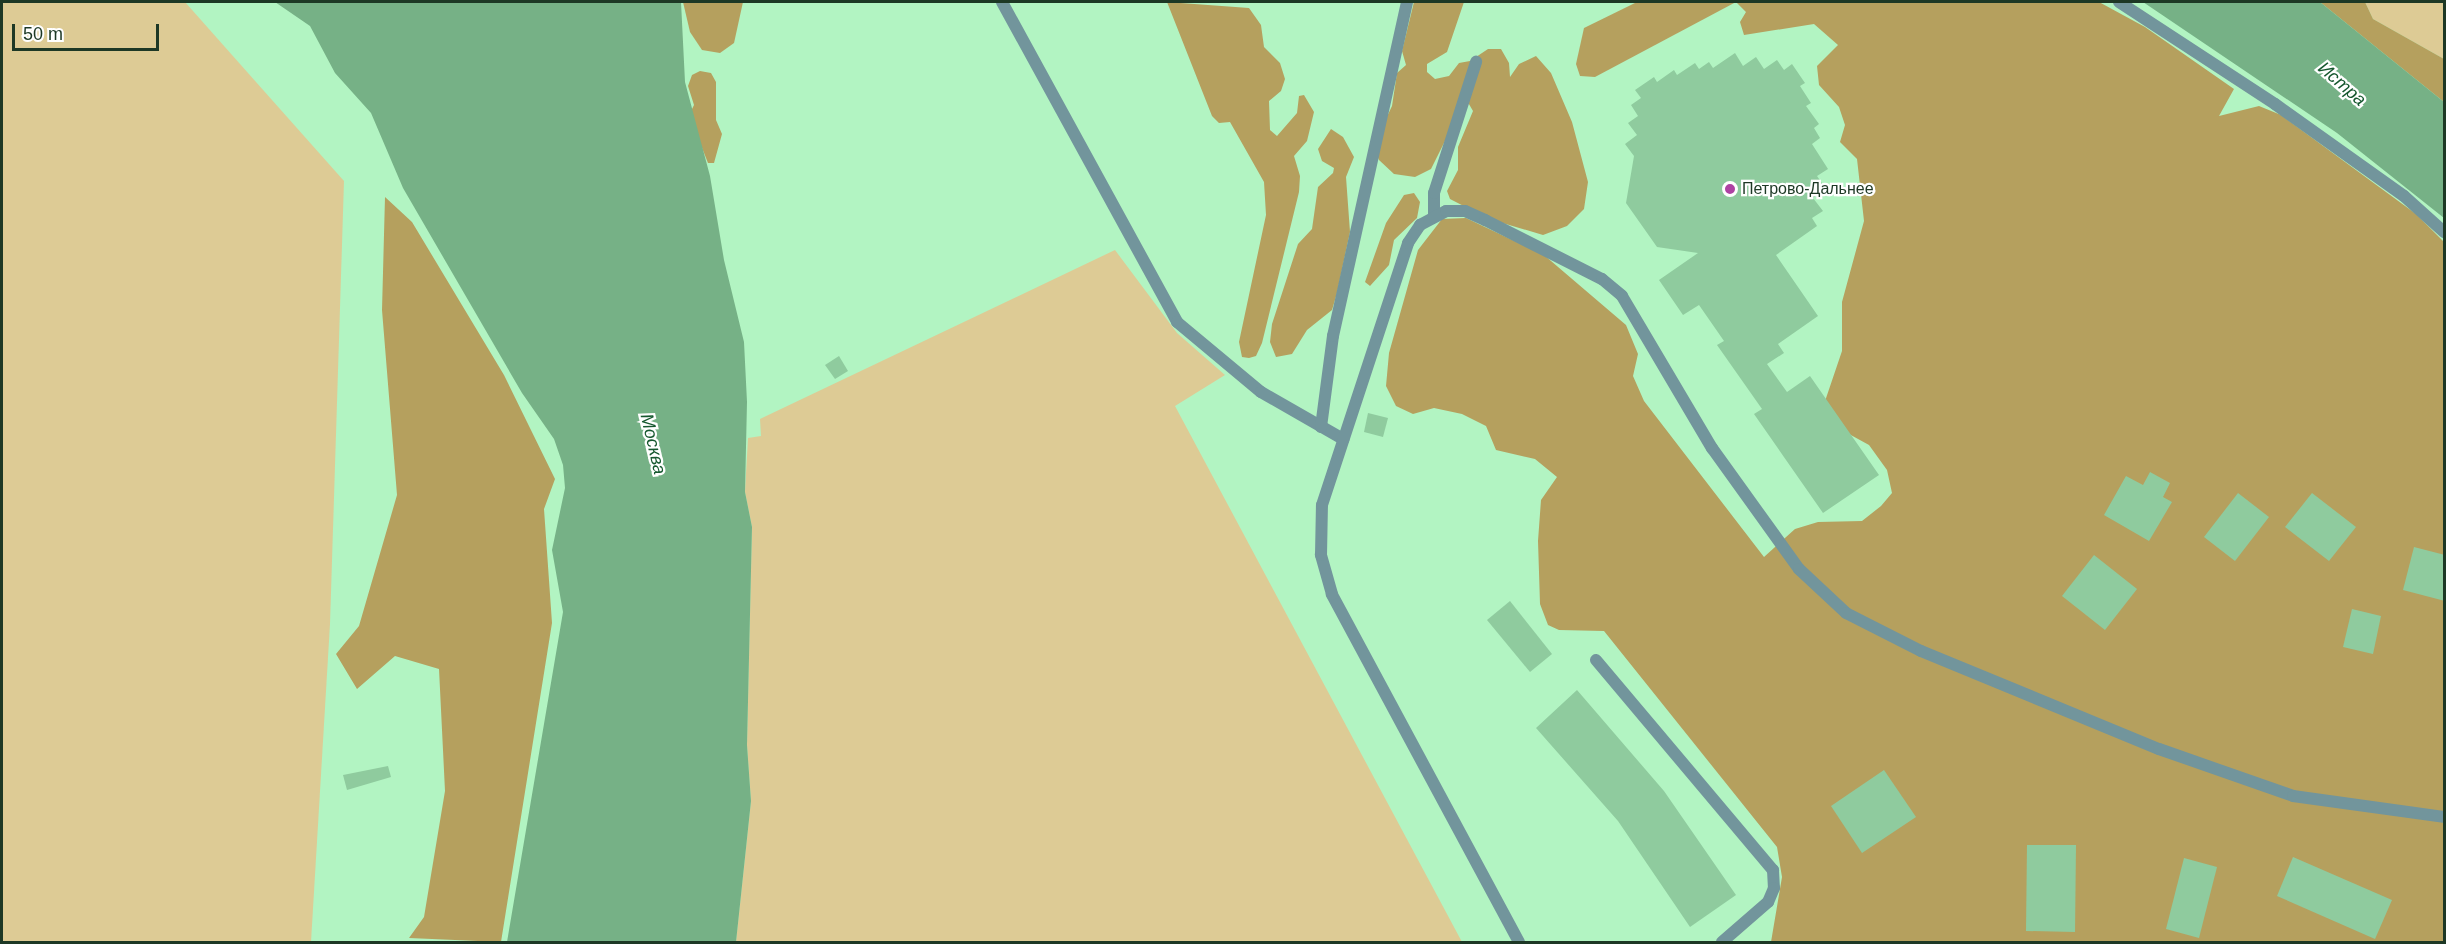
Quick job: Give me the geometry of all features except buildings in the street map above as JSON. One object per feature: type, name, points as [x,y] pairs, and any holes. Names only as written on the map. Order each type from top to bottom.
[{"type":"street","points":[[1002,2],[1177,322],[1261,392],[1343,439]]},
{"type":"street","points":[[1321,426],[1333,336],[1407,2]]},
{"type":"street","points":[[2119,2],[2275,104],[2404,196],[2445,232]]},
{"type":"street","points":[[1434,215],[1434,193],[1476,62]]},
{"type":"street","points":[[1519,942],[1332,594],[1321,555],[1322,505],[1408,243],[1420,225],[1434,215],[1465,211],[1602,279],[1622,296],[1719,457],[1799,569],[1846,613],[1922,651],[2137,740],[2281,792],[2346,806],[2393,808],[2445,817]]},
{"type":"street","points":[[1596,660],[1773,870],[1774,888],[1768,902],[1722,942]]},
{"type":"shaded area","points":[[2,2],[185,2],[344,181],[330,624],[311,942],[2,942]]},
{"type":"shaded area","points":[[683,2],[743,2],[734,43],[720,53],[702,50],[690,32]]},
{"type":"shaded area","points":[[1167,2],[1249,8],[1261,25],[1264,47],[1280,63],[1285,79],[1281,91],[1269,101],[1270,130],[1277,136],[1297,113],[1299,96],[1304,95],[1314,112],[1307,141],[1294,156],[1300,176],[1299,192],[1262,343],[1256,356],[1249,358],[1242,357],[1239,342],[1266,215],[1264,182],[1230,122],[1219,123],[1212,116]]},
{"type":"shaded area","points":[[1414,2],[1464,2],[1447,52],[1427,64],[1427,72],[1435,79],[1449,76],[1459,63],[1470,61],[1488,49],[1501,49],[1509,63],[1510,77],[1519,64],[1536,56],[1551,73],[1572,122],[1588,182],[1584,209],[1567,226],[1543,235],[1489,219],[1450,199],[1447,191],[1458,170],[1458,147],[1473,111],[1466,99],[1431,169],[1415,177],[1394,174],[1379,160],[1373,146],[1392,106],[1397,73],[1406,65],[1402,51]]},
{"type":"shaded area","points":[[1637,2],[1736,2],[1595,77],[1580,76],[1576,64],[1584,28]]},
{"type":"shaded area","points":[[1736,2],[2099,2],[2145,27],[2234,89],[2219,116],[2259,106],[2281,115],[2416,214],[2444,242],[2444,942],[1771,942],[1782,877],[1777,847],[1604,631],[1559,630],[1548,625],[1540,604],[1538,541],[1541,500],[1557,477],[1535,459],[1496,450],[1486,426],[1462,414],[1434,408],[1413,414],[1396,406],[1386,386],[1389,353],[1418,250],[1442,219],[1466,218],[1544,255],[1626,325],[1638,354],[1633,376],[1644,401],[1764,557],[1795,529],[1818,522],[1862,521],[1881,506],[1892,493],[1887,470],[1869,445],[1838,428],[1822,410],[1842,351],[1842,302],[1864,221],[1857,159],[1840,142],[1845,125],[1839,107],[1819,85],[1817,66],[1838,45],[1814,24],[1744,35],[1740,22],[1746,12]]},
{"type":"shaded area","points":[[2320,2],[2365,2],[2373,19],[2444,59],[2444,102]]},
{"type":"shaded area","points":[[2365,2],[2444,2],[2444,59],[2373,19]]},
{"type":"shaded area","points":[[700,71],[711,73],[716,82],[716,120],[722,134],[714,163],[708,163],[689,115],[694,105],[688,86],[692,75]]},
{"type":"shaded area","points":[[1331,129],[1343,137],[1354,157],[1346,177],[1350,232],[1337,293],[1332,310],[1307,330],[1292,354],[1276,357],[1270,342],[1272,324],[1298,244],[1312,229],[1318,187],[1333,173],[1334,168],[1322,161],[1318,149]]},
{"type":"shaded area","points":[[1414,193],[1420,202],[1417,218],[1394,240],[1389,265],[1370,286],[1365,282],[1386,223],[1404,195]]},
{"type":"shaded area","points":[[385,197],[412,222],[504,375],[555,479],[544,509],[552,623],[501,942],[409,938],[424,917],[445,791],[439,669],[395,656],[357,689],[336,654],[359,626],[397,495],[382,310]]},
{"type":"shaded area","points":[[1115,250],[1177,333],[1225,375],[1175,406],[1462,942],[736,942],[751,801],[747,745],[752,527],[745,492],[748,438],[761,436],[760,419]]},
{"type":"water","name":"Москва","points":[[275,2],[681,2],[685,82],[710,176],[724,260],[744,342],[747,402],[745,492],[752,527],[747,745],[751,801],[736,942],[507,942],[563,612],[552,550],[565,488],[563,465],[554,439],[522,393],[403,188],[371,113],[335,73],[310,26]]},
{"type":"water","name":"Истра","points":[[2143,2],[2320,2],[2444,102],[2444,218],[2337,133]]},
{"type":"place","name":"Петрово-Дальнее","points":[[1730,189]]}]
